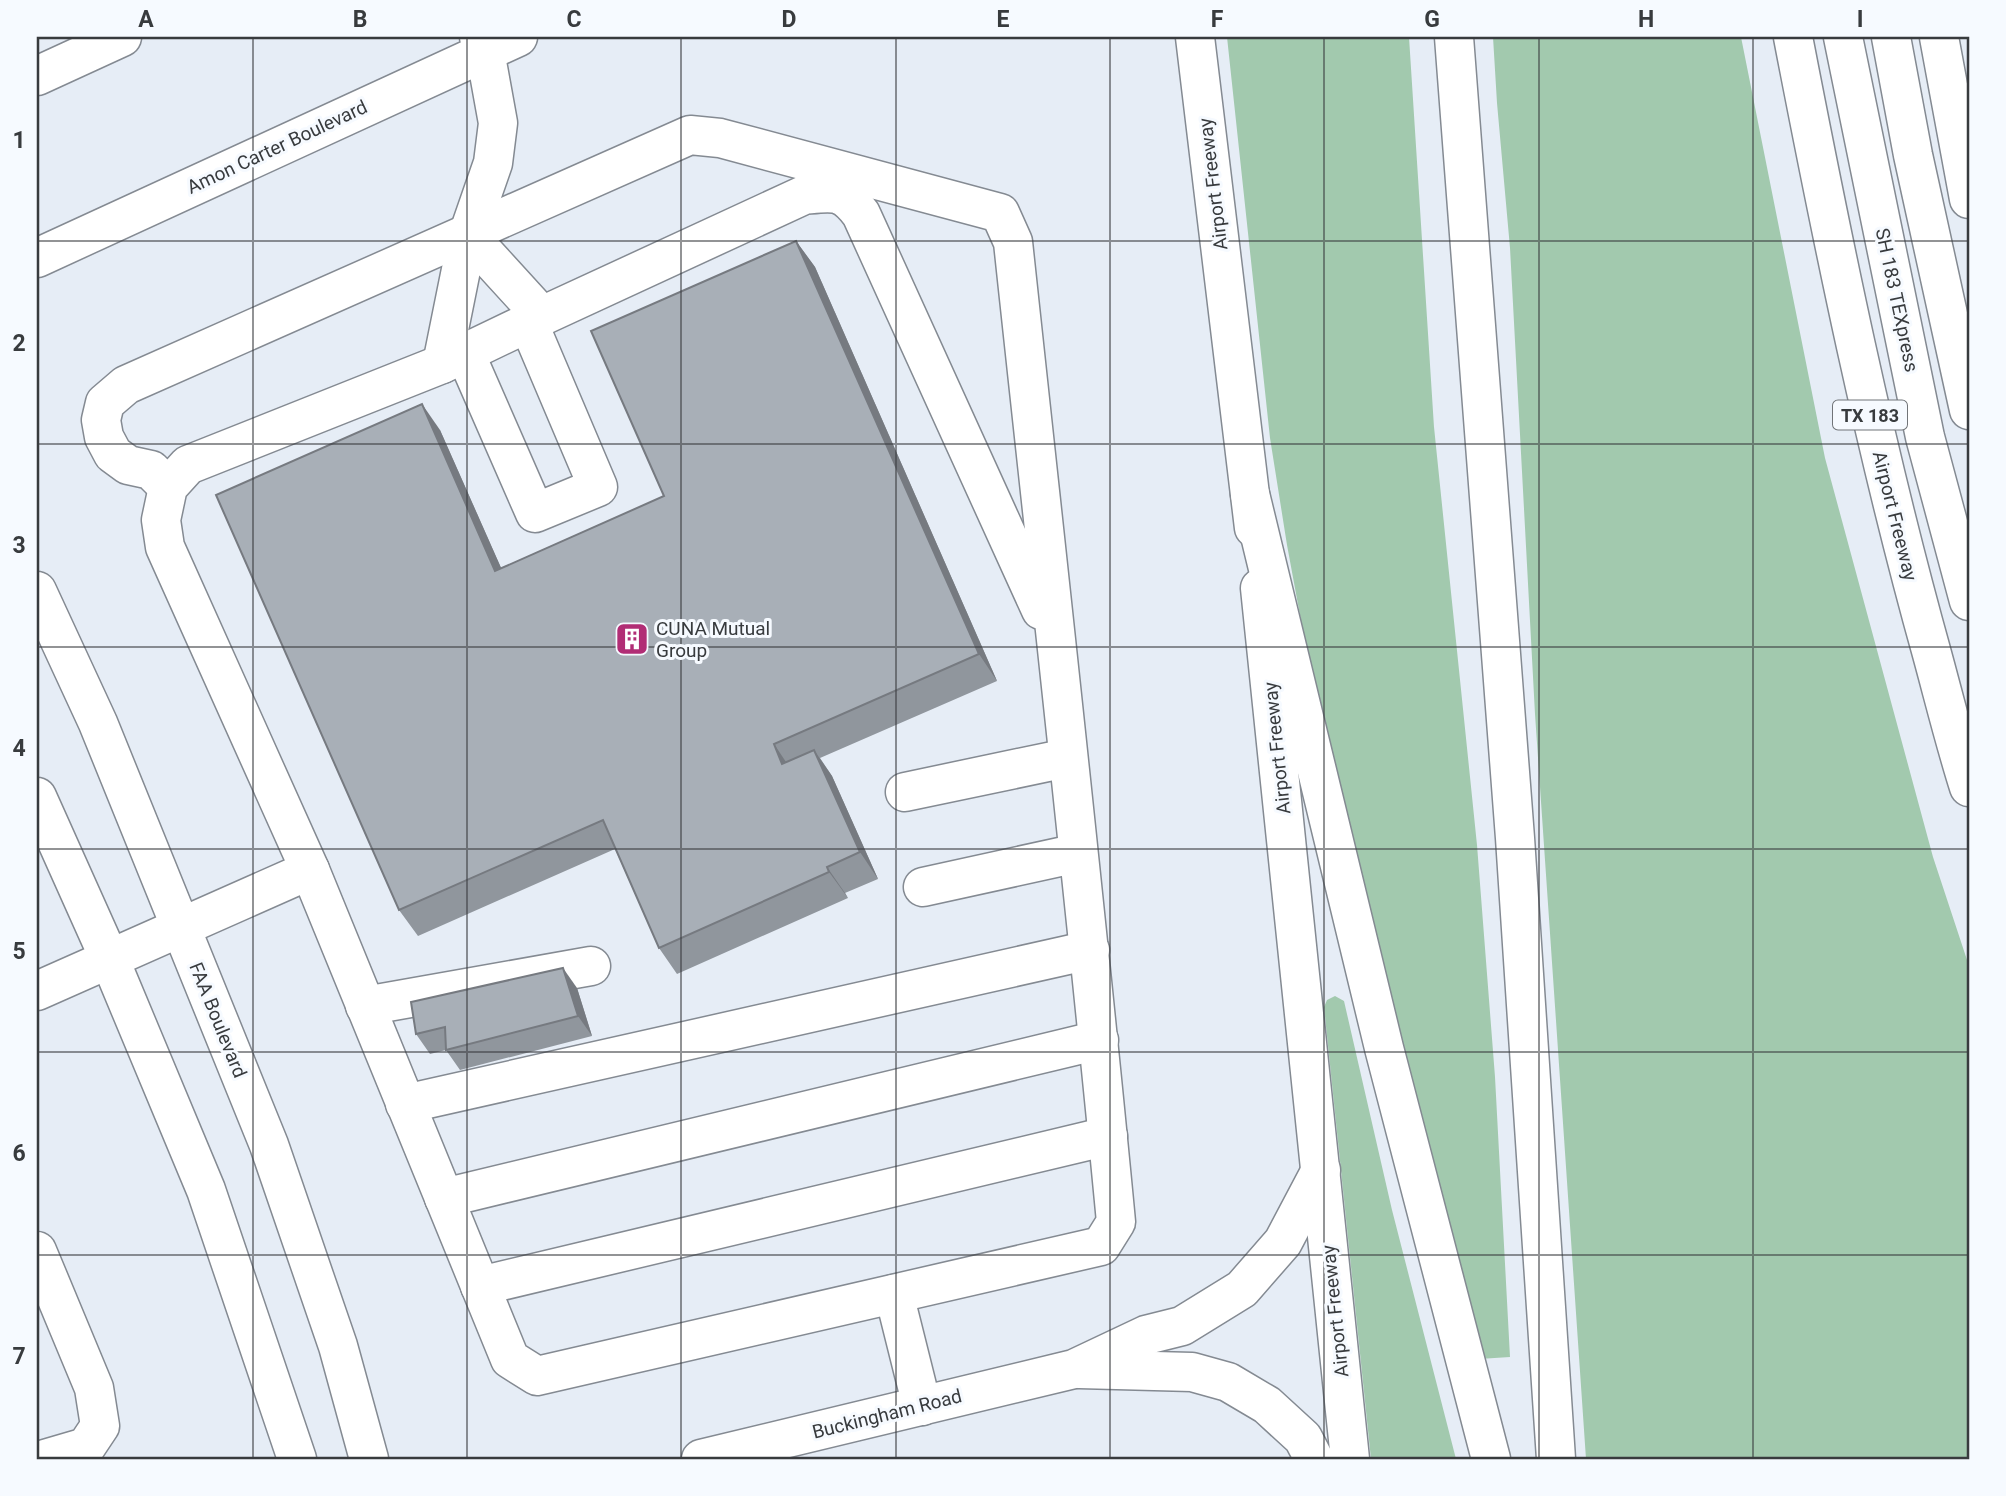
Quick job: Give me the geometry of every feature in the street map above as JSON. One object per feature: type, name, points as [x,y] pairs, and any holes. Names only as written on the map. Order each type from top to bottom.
[{"type":"main road","points":[[37,76],[122,37]]},
{"type":"main road","name":"Airport Freeway","points":[[1195,37],[1250,494],[1350,1459]]},
{"type":"main road","points":[[1454,37],[1515,838],[1556,1459]]},
{"type":"main road","name":"Airport Freeway","points":[[1793,37],[1833,245],[1868,406],[1910,575],[1969,787]]},
{"type":"main road","name":"SH 183 TEXpress","points":[[1843,37],[1925,437],[1969,601]]},
{"type":"main road","points":[[1891,37],[1913,155],[1969,410]]},
{"type":"main road","points":[[1939,37],[1969,199]]},
{"type":"main road","points":[[468,235],[535,319],[598,486],[536,513],[454,359],[468,235],[494,163],[498,123],[494,42]]},
{"type":"main road","name":"Amon Carter Boulevard","points":[[37,273],[52,251],[494,42]]},
{"type":"main road","points":[[168,487],[151,470],[128,465],[113,454],[104,436],[101,420],[105,403],[126,385],[690,135],[720,138],[1000,213],[1013,243],[1055,641],[1077,853],[1090,950],[1116,1222],[1101,1246],[537,1376],[510,1359],[310,870],[165,547],[161,520],[168,487],[188,465],[454,359],[804,195],[834,192],[850,200],[861,214],[1055,641]]},
{"type":"main road","points":[[1250,494],[1378,1022],[1491,1459]]},
{"type":"main road","name":"FAA Boulevard","points":[[37,591],[98,723],[269,1145],[338,1346],[369,1459]]},
{"type":"main road","points":[[905,792],[1067,758]]},
{"type":"main road","points":[[37,797],[110,960],[206,1190],[297,1459]]},
{"type":"main road","points":[[923,887],[1077,853]]},
{"type":"main road","points":[[37,991],[310,870]]},
{"type":"main road","points":[[405,1104],[1090,950]]},
{"type":"main road","points":[[365,1006],[591,966]]},
{"type":"main road","points":[[444,1198],[1099,1040]]},
{"type":"main road","points":[[480,1286],[1108,1136]]},
{"type":"main road","name":"Buckingham Road","points":[[701,1459],[1074,1369],[1146,1335],[1182,1326],[1242,1289],[1283,1242],[1321,1170]]},
{"type":"main road","points":[[37,1251],[94,1388],[100,1426],[86,1447],[45,1459]]},
{"type":"main road","points":[[894,1294],[922,1406]]},
{"type":"main road","name":"Buckingham Road","points":[[1074,1369],[1192,1372],[1228,1382],[1266,1405],[1303,1438],[1314,1459]]},
{"type":"green space","points":[[1227,37],[1409,37],[1434,427],[1477,845],[1495,1077],[1510,1357],[1479,1359],[1322,734],[1270,438]]},
{"type":"green space","points":[[1493,37],[1741,37],[1825,458],[1933,857],[1969,966],[1969,1459],[1586,1459],[1535,714],[1510,248]]},
{"type":"green space","points":[[1335,996],[1344,1001],[1392,1210],[1456,1459],[1371,1459],[1324,1007],[1327,1000]]},
{"type":"building","name":"CUNA Mutual Group","points":[[796,241],[979,654],[774,744],[782,764],[814,750],[860,852],[827,867],[829,872],[659,948],[603,820],[399,910],[216,495],[422,404],[495,571],[664,496],[591,331]]},
{"type":"building","points":[[563,968],[578,1016],[446,1050],[445,1027],[416,1034],[411,1002]]},
{"type":"place","name":"CUNA Mutual Group","points":[[632,639]]}]
